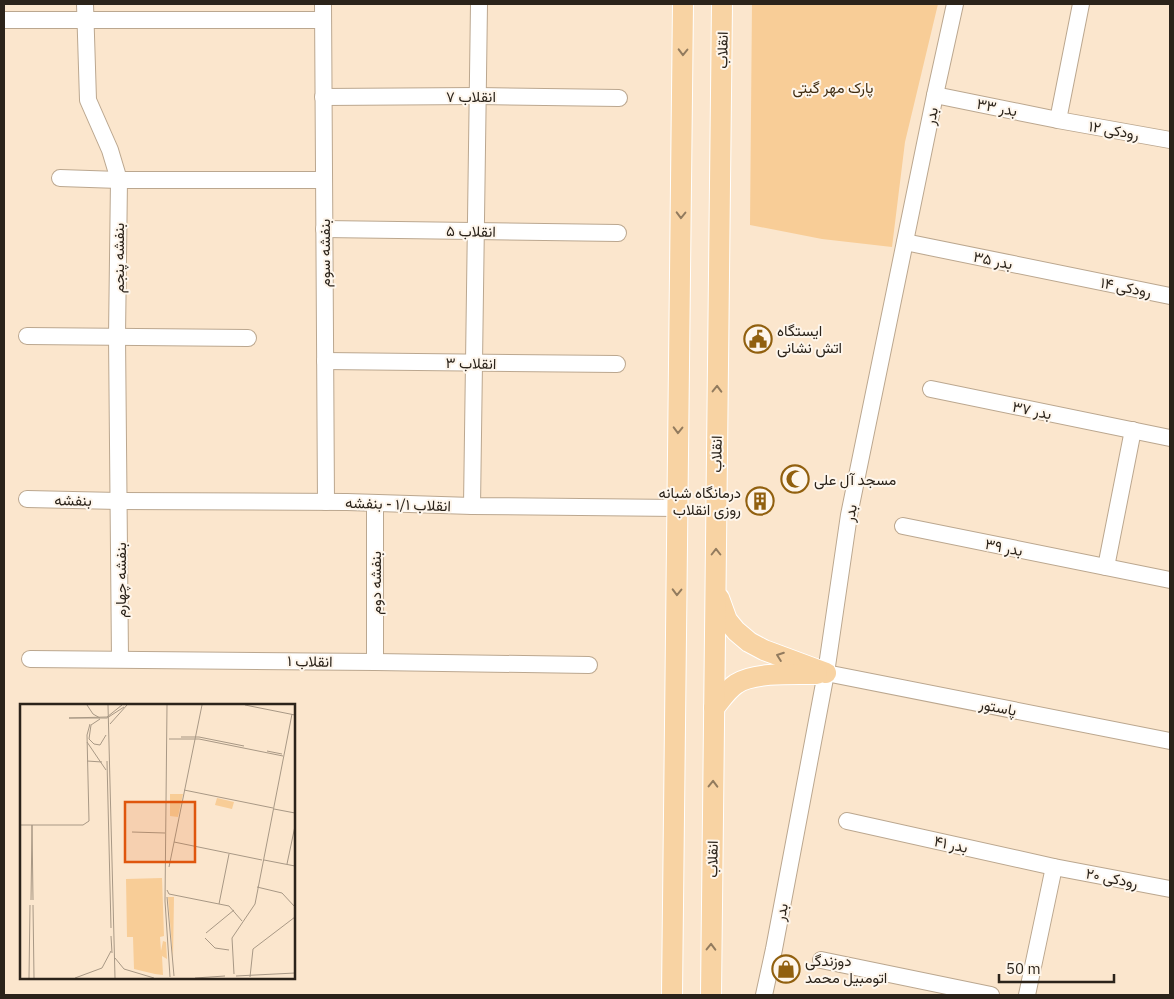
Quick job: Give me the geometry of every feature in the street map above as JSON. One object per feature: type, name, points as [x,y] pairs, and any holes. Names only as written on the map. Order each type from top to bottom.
[{"type":"main road","points":[[672,995],[683,4]]},
{"type":"main road","name":"انقلاب","points":[[711,995],[722,4]]},
{"type":"main road","points":[[716,589],[727,620],[749,642],[764,650],[826,673]]},
{"type":"main road","points":[[714,708],[733,685],[755,676],[826,673]]},
{"type":"street","name":"بنفشه پنجم","points":[[85,4],[88,100],[110,150],[119,180],[117,336],[119,501]]},
{"type":"street","points":[[472,506],[479,4]]},
{"type":"street","name":"بدر","points":[[764,995],[826,673],[849,515],[955,4]]},
{"type":"street","points":[[1058,120],[1081,4]]},
{"type":"street","points":[[4,20],[85,21],[323,12]]},
{"type":"street","name":"بنفشه سوم","points":[[323,12],[326,502]]},
{"type":"street","name":"بدر ۳۳","points":[[935,95],[1058,120]]},
{"type":"street","name":"انقلاب ۷","points":[[323,97],[478,96],[619,98]]},
{"type":"street","name":"رودکی ۱۲","points":[[1058,120],[1170,140]]},
{"type":"street","points":[[60,178],[119,180],[324,180]]},
{"type":"street","name":"انقلاب ۵","points":[[324,229],[618,233]]},
{"type":"street","name":"بدر ۳۵","points":[[905,242],[1082,278]]},
{"type":"street","name":"رودکی ۱۴","points":[[1082,278],[1170,296]]},
{"type":"street","points":[[27,336],[248,338]]},
{"type":"street","name":"انقلاب ۳","points":[[325,362],[617,364]]},
{"type":"street","name":"بدر ۳۷","points":[[932,389],[1170,438]]},
{"type":"street","points":[[1106,567],[1133,430]]},
{"type":"street","name":"بنفشه","points":[[27,499],[119,501]]},
{"type":"street","name":"انقلاب ۱/۱ - بنفشه","points":[[119,501],[326,502],[472,506],[678,508]]},
{"type":"street","name":"بنفشه چهارم","points":[[119,501],[120,659]]},
{"type":"street","name":"بنفشه دوم","points":[[375,504],[375,662]]},
{"type":"street","name":"بدر ۳۹","points":[[903,526],[1170,580]]},
{"type":"street","name":"انقلاب ۱","points":[[30,659],[590,665]]},
{"type":"street","name":"پاستور","points":[[826,673],[1170,741]]},
{"type":"street","name":"بدر ۴۱","points":[[847,821],[1054,867]]},
{"type":"street","points":[[1027,995],[1054,867]]},
{"type":"street","name":"رودکی ۲۰","points":[[1054,867],[1170,888]]},
{"type":"street","points":[[822,960],[990,995]]},
{"type":"green space","name":"پارک مهر گیتی","points":[[752,4],[938,4],[905,142],[892,247],[822,239],[750,225]]},
{"type":"place","name":"ایستگاه اتش نشانی","points":[[758,339]]},
{"type":"place","name":"مسجد آل علی","points":[[795,479]]},
{"type":"place","name":"درمانگاه شبانه روزی انقلاب","points":[[760,501]]},
{"type":"place","name":"دوزندگی اتومبیل محمد","points":[[786,969]]}]
